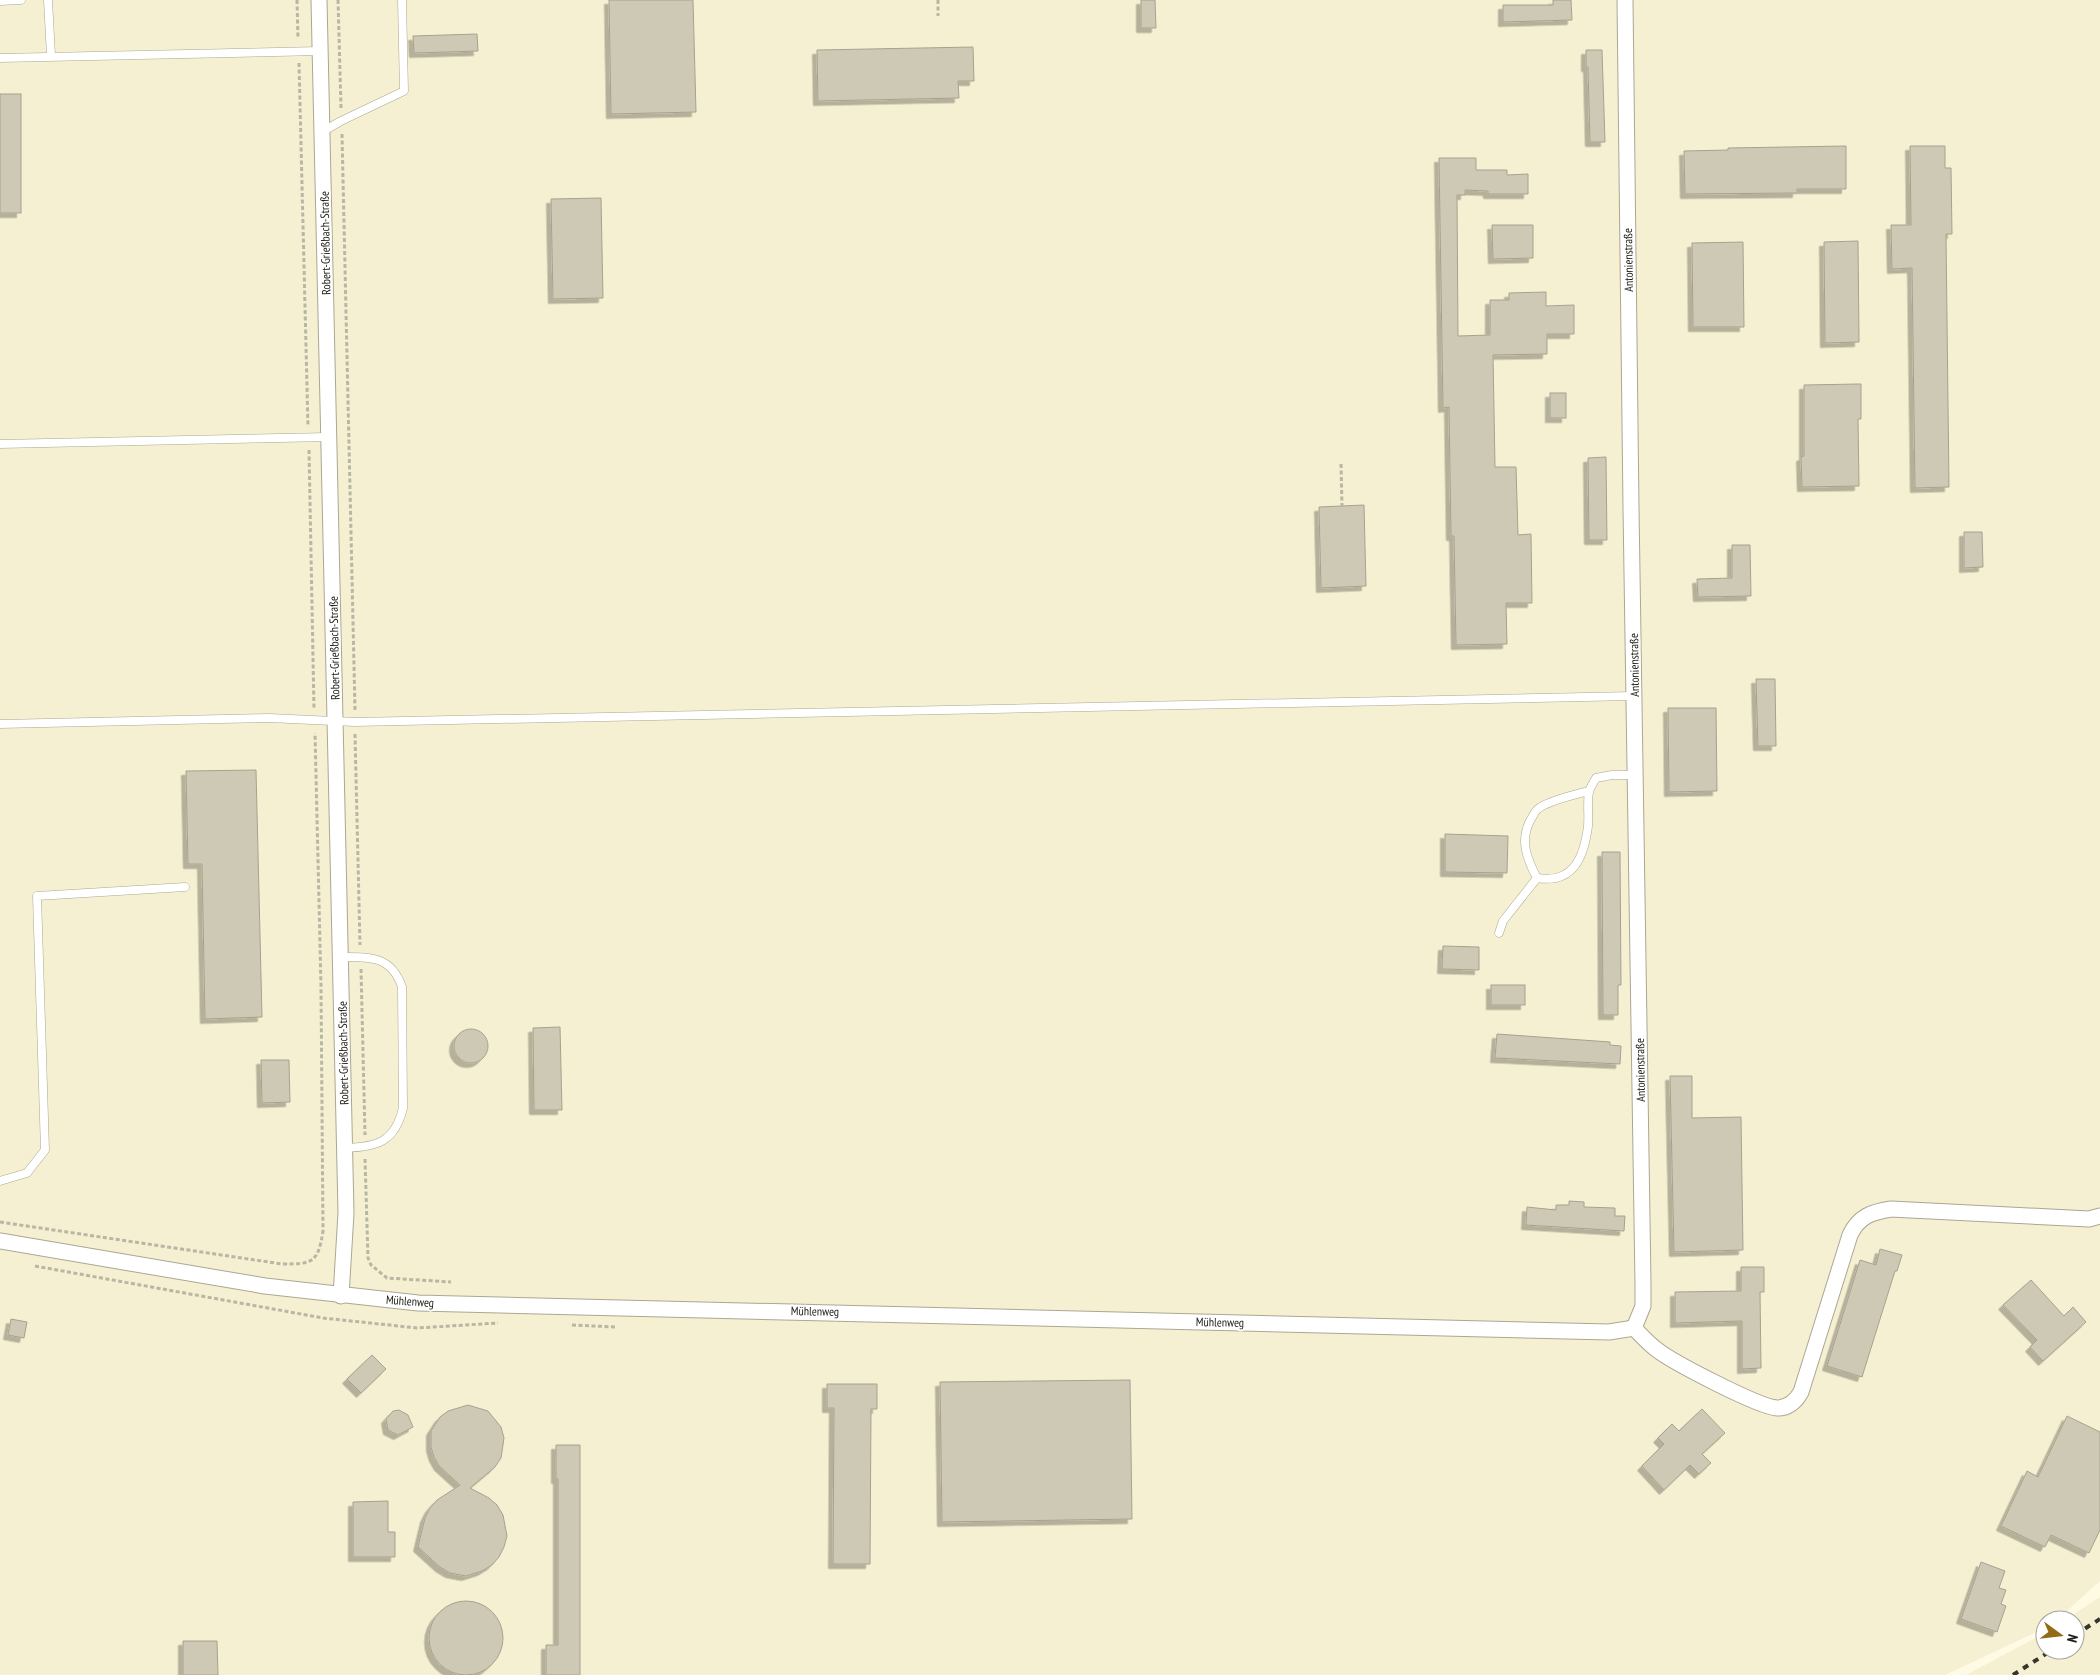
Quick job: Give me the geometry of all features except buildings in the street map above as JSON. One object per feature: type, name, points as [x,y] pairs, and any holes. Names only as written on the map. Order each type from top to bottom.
[{"type":"street","name":"Robert-Grießbach-Straße","points":[[319,0],[345,1148],[346,1213],[341,1296]]},
{"type":"street","name":"Antonienstraße","points":[[1625,0],[1643,1284],[1643,1306],[1634,1328]]},
{"type":"street","points":[[1634,1328],[1656,1350],[1741,1395],[1777,1408],[1788,1406],[1796,1400],[1801,1392],[1850,1235],[1855,1224],[1865,1216],[1876,1211],[1891,1209],[2089,1219],[2100,1216]]},
{"type":"street","name":"Mühlenweg","points":[[0,1241],[265,1286],[341,1296],[418,1303],[616,1306],[1609,1332],[1634,1328]]},
{"type":"lane","points":[[0,1],[21,0]]},
{"type":"lane","points":[[48,0],[51,56]]},
{"type":"lane","points":[[322,132],[404,91],[402,0]]},
{"type":"lane","points":[[0,58],[320,51]]},
{"type":"lane","points":[[0,444],[329,437]]},
{"type":"lane","points":[[0,724],[269,718],[355,722],[1634,696]]},
{"type":"lane","points":[[1537,878],[1551,880],[1571,872],[1577,863],[1583,850],[1588,827],[1590,791],[1596,778],[1612,775],[1635,776]]},
{"type":"lane","points":[[1537,878],[1529,862],[1524,844],[1528,826],[1537,809],[1590,791]]},
{"type":"lane","points":[[1499,933],[1503,921],[1537,878]]},
{"type":"lane","points":[[0,1181],[28,1173],[45,1150],[37,896],[185,887]]},
{"type":"lane","points":[[340,957],[378,959],[389,964],[398,975],[402,987],[403,1108],[400,1120],[387,1140],[365,1148],[345,1148]]},
{"type":"path","points":[[0,1222],[282,1264],[303,1264],[314,1259],[320,1251],[323,1231],[321,996],[297,0]]},
{"type":"path","points":[[338,0],[368,1258],[371,1265],[387,1278],[451,1282]]},
{"type":"path","points":[[938,0],[938,16]]},
{"type":"path","points":[[1341,464],[1342,506]]},
{"type":"shaded area","points":[[0,0],[2100,0],[2100,1581],[2068,1610],[2035,1610],[2035,1633],[1945,1675],[0,1675]]},
{"type":"shaded area","points":[[2100,1597],[2100,1675],[1966,1675],[2035,1638],[2035,1660],[2085,1660],[2085,1610],[2080,1610]]},
{"type":"railway","points":[[2085,1629],[2100,1619]]},
{"type":"railway","points":[[2013,1675],[2036,1660]]}]
